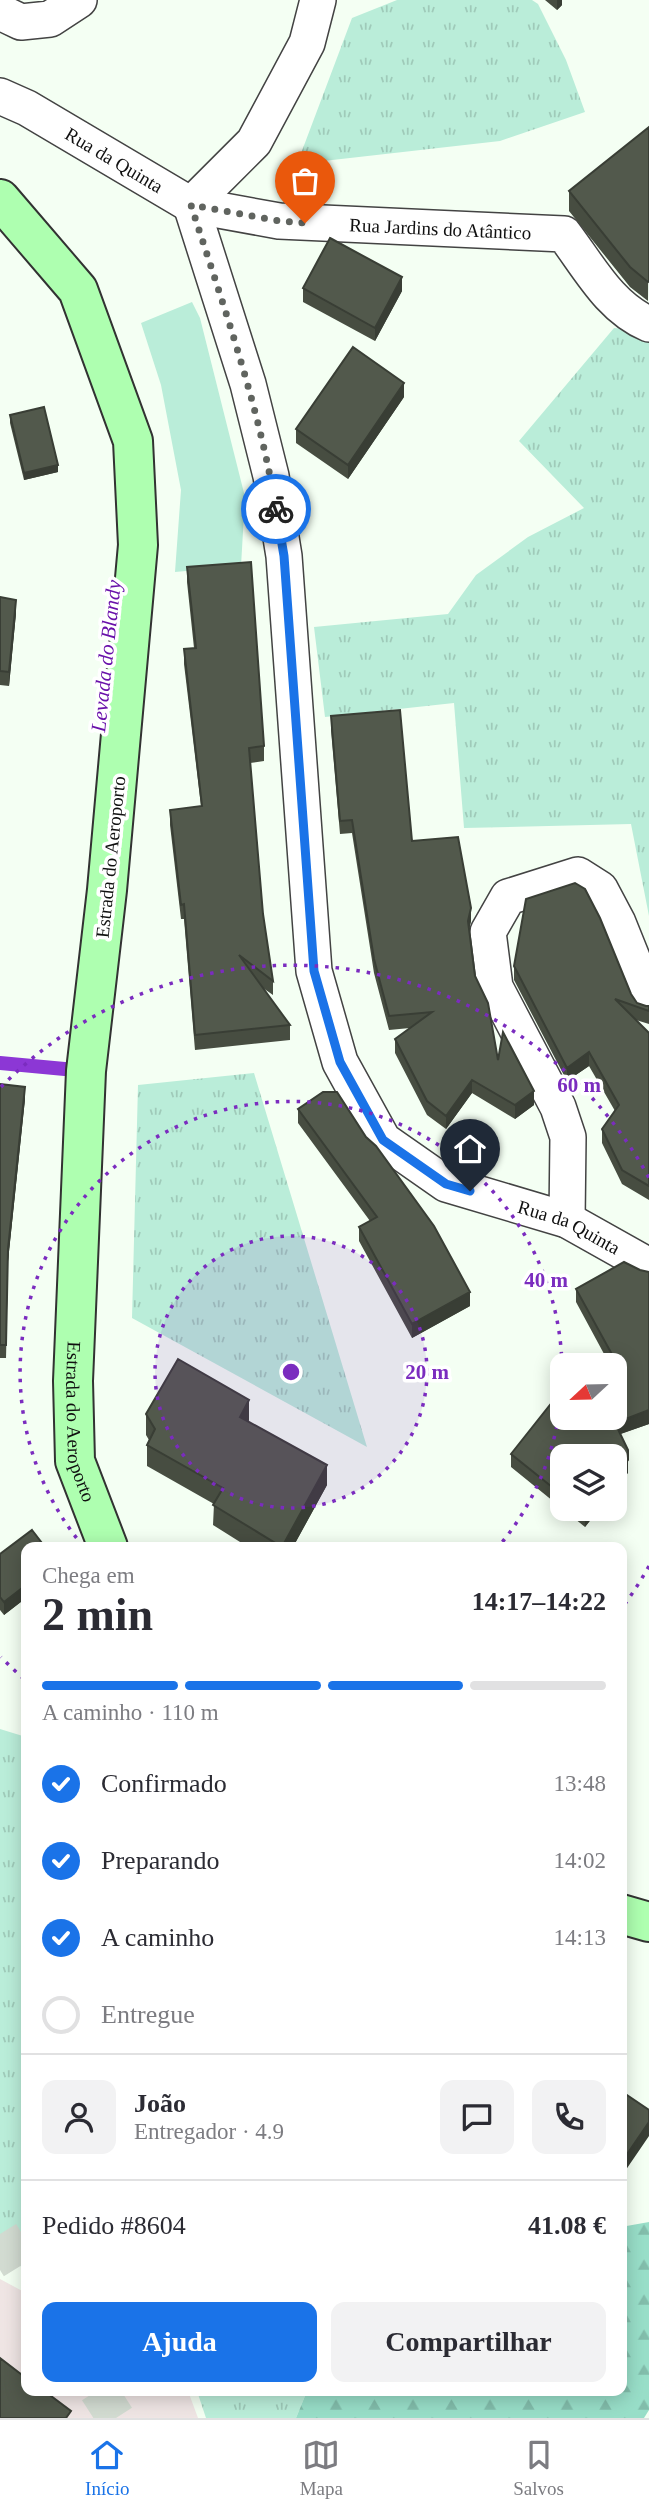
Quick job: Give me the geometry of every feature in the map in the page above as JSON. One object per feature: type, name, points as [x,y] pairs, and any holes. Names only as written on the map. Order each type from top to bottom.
[{"type":"main road","name":"Estrada do Aeroporto","points":[[0,199],[78,290],[133,441],[138,545],[107,890],[86,1071],[73,1381],[75,1461],[106,1542]]},
{"type":"main road","points":[[627,1916],[649,1922]]},
{"type":"street","points":[[0,12],[21,22],[50,19],[79,0]]},
{"type":"street","points":[[191,205],[254,142],[307,43],[317,0]]},
{"type":"street","name":"Rua da Quinta","points":[[0,96],[27,108],[191,205],[248,384],[271,477],[284,556],[314,971],[340,1062],[383,1140],[446,1184],[567,1220],[649,1265]]},
{"type":"street","name":"Rua Jardins do Atântico","points":[[191,205],[279,221],[565,234],[616,304],[633,317],[649,324]]},
{"type":"street","points":[[567,1220],[568,1138],[558,1107],[495,987],[489,957],[488,932],[508,897],[578,875],[600,889],[618,923],[649,1000]]},
{"type":"shaded area","points":[[0,2279],[21,2290],[21,2396],[190,2396],[198,2418],[0,2418]]},
{"type":"green space","points":[[397,0],[532,0],[538,4],[566,60],[585,112],[500,141],[297,164],[352,18]]},
{"type":"green space","points":[[192,302],[200,318],[245,497],[241,566],[175,572],[181,490],[161,385],[141,323]]},
{"type":"green space","points":[[614,328],[649,331],[649,916],[631,824],[464,828],[454,703],[325,717],[314,627],[448,614],[476,575],[528,537],[584,508],[519,441]]},
{"type":"green space","points":[[254,1073],[367,1447],[132,1318],[138,1085]]},
{"type":"green space","points":[[0,1729],[21,1735],[21,2267],[0,2252]]},
{"type":"green space","points":[[649,2222],[649,2410],[644,2418],[296,2418],[305,2396],[627,2396],[627,2226]]},
{"type":"green space","points":[[199,2396],[305,2396],[296,2418],[206,2418]]},
{"type":"building","points":[[649,127],[648,282],[630,267],[569,191]]},
{"type":"building","points":[[330,238],[402,277],[375,328],[303,288]]},
{"type":"building","points":[[353,347],[404,383],[348,465],[296,429]]},
{"type":"building","points":[[44,407],[58,465],[24,473],[10,415]]},
{"type":"building","points":[[251,562],[264,746],[249,748],[263,914],[273,981],[239,955],[290,1025],[195,1035],[184,904],[181,905],[170,810],[202,806],[184,649],[196,648],[187,567]]},
{"type":"building","points":[[0,597],[16,600],[9,672],[0,671]]},
{"type":"building","points":[[400,710],[412,841],[458,837],[471,908],[468,921],[475,976],[488,1003],[498,1060],[503,1032],[534,1091],[515,1105],[472,1080],[446,1116],[427,1101],[395,1039],[432,1012],[389,1016],[374,959],[352,820],[340,821],[331,716]]},
{"type":"building","points":[[575,883],[585,889],[600,918],[631,994],[637,1003],[649,1006],[649,1011],[615,999],[649,1033],[649,1186],[622,1170],[602,1129],[619,1105],[589,1052],[567,1068],[514,966],[526,899]]},
{"type":"building","points":[[0,1084],[25,1087],[8,1249],[6,1345],[0,1345]]},
{"type":"building","points":[[323,1092],[337,1092],[366,1137],[376,1146],[434,1226],[470,1292],[412,1324],[359,1227],[377,1217],[298,1109]]},
{"type":"building","points":[[624,1262],[649,1272],[649,1410],[627,1418],[627,1353],[611,1353],[576,1289]]},
{"type":"building","points":[[178,1359],[249,1400],[240,1417],[327,1465],[285,1542],[274,1542],[213,1505],[223,1488],[147,1445],[155,1429],[146,1414]]},
{"type":"building","points":[[550,1405],[550,1430],[618,1430],[625,1444],[550,1444],[550,1485],[511,1454]]},
{"type":"building","points":[[32,1530],[41,1542],[21,1542],[21,1589],[4,1602],[0,1597],[0,1554]]},
{"type":"building","points":[[627,2095],[649,2110],[649,2122],[627,2154]]},
{"type":"building","points":[[0,2358],[21,2374],[21,2396],[51,2396],[71,2411],[66,2418],[0,2418]]},
{"type":"waterway","name":"Levada do Blandy","points":[[0,1063],[86,1071]]},
{"type":"tunnel","points":[[0,2234],[21,2268]]},
{"type":"tunnel","points":[[102,2396],[116,2418]]},
{"type":"way so far","points":[[276,509],[271,477],[248,384],[191,205],[305,223]]},
{"type":"route","points":[[276,509],[284,556],[314,971],[340,1062],[383,1140],[446,1184],[470,1191]]}]
